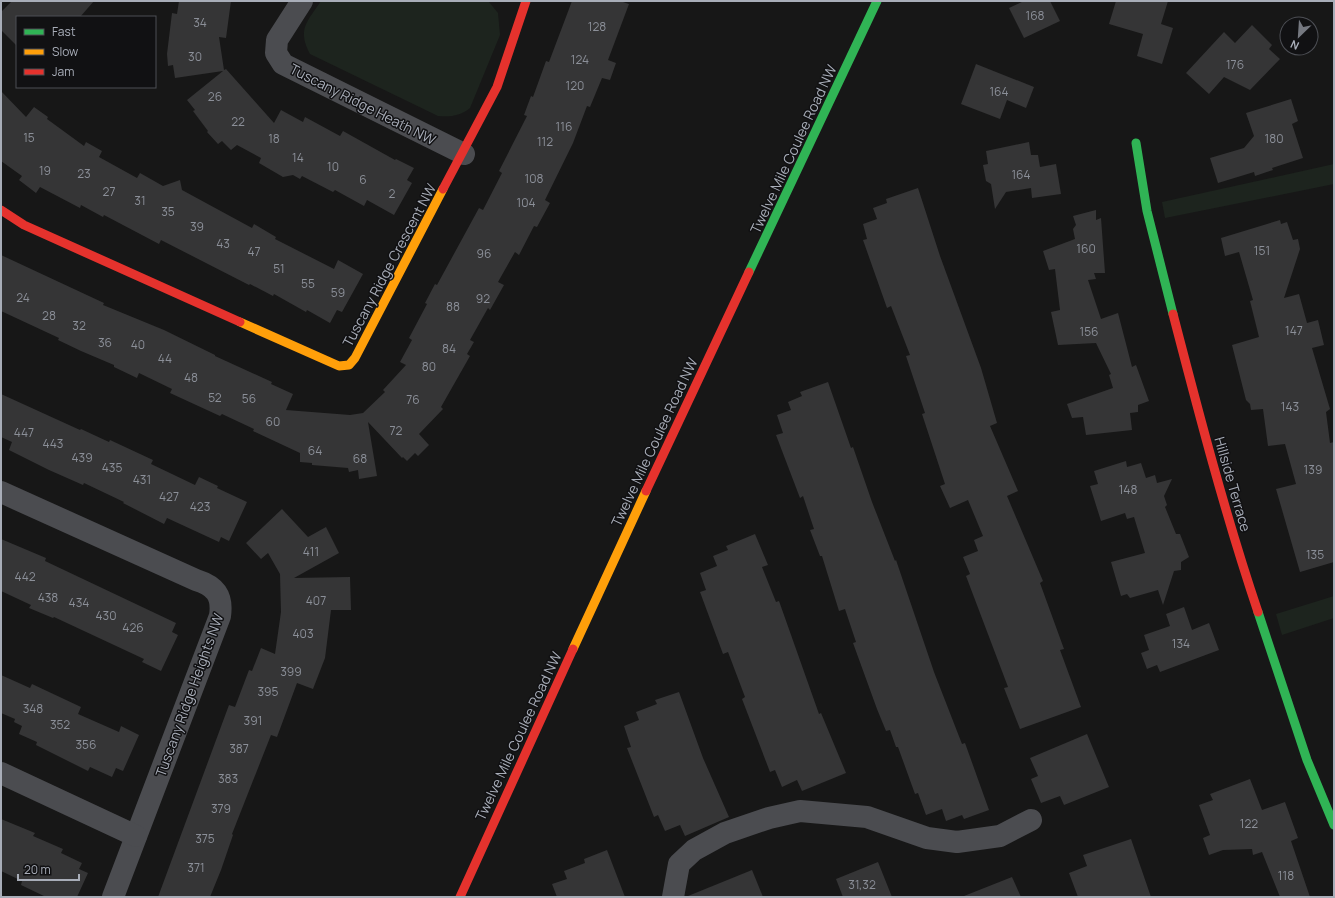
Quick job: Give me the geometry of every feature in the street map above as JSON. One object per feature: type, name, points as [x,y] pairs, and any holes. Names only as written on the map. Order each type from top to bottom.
[{"type":"street","name":"Tuscany Ridge Heath NW","points":[[302,1],[277,40],[276,53],[284,64],[464,154]]},
{"type":"street","name":"Tuscany Ridge Crescent NW","points":[[1,210],[24,225],[333,364],[339,366],[349,365],[355,358],[464,154],[497,87],[526,1]]},
{"type":"street","name":"Twelve Mile Coulee Road NW","points":[[460,897],[622,543],[844,74],[877,1]]},
{"type":"street","points":[[844,74],[885,8]]},
{"type":"street","name":"Hillside Terrace","points":[[1136,143],[1147,210],[1197,408],[1240,557],[1307,760],[1334,825]]},
{"type":"street","name":"Tuscany Ridge Heights NW","points":[[1,492],[196,580],[208,584],[220,599],[222,607],[220,616],[113,897]]},
{"type":"street","points":[[1,773],[136,836]]},
{"type":"street","points":[[673,897],[679,864],[694,850],[725,832],[769,818],[800,811],[867,817],[927,838],[957,842],[1000,836],[1031,820]]},
{"type":"shaded area","points":[[321,1],[489,2],[498,13],[500,35],[470,108],[463,113],[455,115],[438,116],[310,54],[304,38],[305,26]]},
{"type":"shaded area","points":[[1334,164],[1334,184],[1165,218],[1162,202]]},
{"type":"shaded area","points":[[1334,596],[1334,618],[1282,635],[1276,614]]},
{"type":"building","points":[[12,1],[94,1],[81,16],[16,16],[16,45],[1,30],[1,12]]},
{"type":"building","points":[[179,1],[231,1],[226,38],[219,37],[224,70],[226,69],[274,123],[281,110],[303,122],[305,117],[340,136],[343,131],[395,160],[396,159],[414,168],[407,180],[412,183],[394,215],[367,200],[364,206],[335,190],[333,192],[302,176],[300,179],[293,175],[283,177],[259,163],[261,158],[237,145],[231,150],[222,141],[218,144],[207,132],[208,131],[193,111],[195,110],[187,100],[223,71],[175,78],[173,65],[168,66],[167,54],[172,13],[177,14]]},
{"type":"building","points":[[572,1],[620,1],[629,4],[608,60],[616,63],[610,80],[602,78],[590,107],[587,106],[573,143],[545,200],[550,203],[537,227],[534,226],[519,255],[515,252],[498,282],[504,285],[490,310],[488,308],[470,340],[474,342],[467,354],[470,356],[441,407],[443,409],[419,434],[429,445],[418,456],[415,453],[407,461],[403,457],[402,458],[368,422],[377,476],[359,479],[358,470],[349,472],[348,468],[312,465],[312,463],[300,462],[300,453],[253,431],[254,429],[222,414],[220,416],[170,393],[172,389],[139,373],[137,378],[114,367],[114,365],[81,351],[58,340],[59,338],[1,311],[1,255],[104,303],[103,305],[164,330],[215,356],[272,382],[271,384],[293,394],[286,410],[350,415],[363,413],[385,392],[383,390],[406,365],[400,362],[412,340],[409,338],[427,304],[425,303],[435,284],[437,285],[479,208],[483,210],[502,173],[499,171],[527,116],[524,115],[531,96],[533,97],[546,61],[549,62]]},
{"type":"building","points":[[1024,1],[1050,1],[1060,21],[1024,38],[1009,8]]},
{"type":"building","points":[[1116,1],[1168,1],[1161,24],[1173,28],[1162,64],[1137,56],[1143,34],[1109,24]]},
{"type":"building","points":[[1252,25],[1272,45],[1269,49],[1280,59],[1250,90],[1224,77],[1209,94],[1186,73],[1224,32],[1235,43]]},
{"type":"building","points":[[976,64],[1034,87],[1026,108],[1007,100],[1000,119],[961,104]]},
{"type":"building","points":[[1,91],[26,117],[34,107],[48,117],[47,119],[84,146],[86,142],[102,151],[99,157],[137,178],[140,173],[163,186],[180,180],[182,190],[252,228],[254,224],[276,237],[275,239],[334,269],[338,260],[363,274],[342,312],[337,310],[330,323],[307,310],[306,312],[274,294],[273,296],[250,284],[249,285],[161,240],[159,244],[104,215],[103,217],[81,205],[80,208],[40,187],[36,193],[19,180],[22,176],[1,161]]},
{"type":"building","points":[[1291,99],[1298,121],[1292,124],[1303,158],[1272,168],[1273,170],[1255,176],[1254,172],[1218,183],[1210,158],[1244,148],[1254,136],[1246,113]]},
{"type":"building","points":[[1029,142],[1031,155],[1038,155],[1040,167],[1056,164],[1061,194],[1032,198],[1031,188],[1006,192],[995,209],[991,184],[986,181],[983,165],[988,164],[986,151]]},
{"type":"building","points":[[918,188],[940,256],[981,368],[997,423],[990,426],[1018,491],[1007,496],[1043,581],[1040,583],[1064,649],[1060,650],[1081,707],[1020,729],[1004,688],[1008,687],[966,576],[970,574],[963,557],[978,551],[974,540],[983,536],[968,500],[950,508],[940,486],[945,484],[922,414],[925,413],[906,356],[910,355],[891,306],[887,308],[863,240],[867,239],[863,224],[877,219],[873,208],[887,203],[886,199]]},
{"type":"building","points":[[1096,210],[1096,220],[1101,218],[1105,273],[1094,273],[1096,279],[1088,280],[1101,319],[1118,313],[1132,367],[1136,365],[1149,401],[1138,405],[1138,412],[1130,413],[1132,430],[1086,435],[1083,417],[1072,418],[1067,404],[1113,388],[1109,375],[1111,374],[1096,343],[1058,345],[1051,312],[1060,310],[1055,269],[1049,270],[1043,251],[1075,239],[1073,229],[1076,225],[1073,216]]},
{"type":"building","points":[[1280,220],[1281,224],[1287,222],[1293,240],[1298,239],[1300,249],[1284,298],[1299,294],[1307,323],[1318,320],[1324,345],[1312,348],[1330,409],[1326,412],[1330,443],[1334,442],[1334,562],[1300,572],[1276,489],[1296,484],[1285,444],[1268,446],[1263,409],[1251,410],[1250,404],[1246,400],[1232,345],[1259,337],[1250,301],[1253,300],[1239,252],[1225,256],[1221,238]]},
{"type":"building","points":[[828,382],[851,448],[853,447],[872,502],[895,561],[896,560],[934,672],[962,744],[965,743],[989,810],[964,819],[962,815],[946,821],[942,809],[926,815],[918,793],[915,794],[898,747],[896,747],[890,730],[886,731],[877,709],[853,643],[856,642],[845,609],[839,611],[822,556],[820,556],[810,530],[814,529],[803,496],[800,498],[776,435],[783,433],[777,415],[791,410],[788,402],[802,396],[800,392]]},
{"type":"building","points":[[1,394],[80,430],[81,429],[109,442],[110,440],[153,460],[151,464],[195,485],[199,477],[218,486],[217,488],[247,502],[229,541],[221,537],[219,542],[167,518],[164,524],[123,503],[124,502],[84,483],[83,485],[49,470],[9,450],[12,442],[1,437]]},
{"type":"building","points":[[1126,461],[1127,467],[1141,463],[1146,478],[1155,475],[1157,483],[1172,479],[1164,496],[1167,505],[1165,507],[1176,534],[1180,534],[1189,557],[1181,562],[1181,570],[1174,571],[1163,605],[1158,590],[1130,598],[1127,594],[1121,596],[1111,562],[1145,553],[1134,517],[1127,519],[1125,513],[1101,521],[1090,486],[1098,484],[1094,471]]},
{"type":"building","points":[[282,509],[308,537],[326,527],[339,553],[294,578],[350,577],[351,610],[331,610],[325,658],[313,689],[297,683],[277,737],[271,735],[232,834],[233,835],[221,870],[210,897],[158,897],[229,705],[235,707],[249,670],[252,671],[261,648],[275,654],[281,612],[280,574],[268,553],[261,559],[246,543]]},
{"type":"building","points":[[755,534],[768,565],[762,567],[776,602],[779,601],[819,714],[821,713],[846,773],[802,791],[797,780],[782,787],[775,770],[770,772],[742,699],[745,697],[728,652],[723,654],[700,592],[706,590],[700,573],[717,566],[713,556],[728,550],[726,546]]},
{"type":"building","points":[[1,539],[46,558],[45,561],[176,623],[172,632],[178,635],[161,671],[142,662],[144,659],[54,617],[53,618],[29,608],[31,605],[1,591]]},
{"type":"building","points":[[1184,607],[1192,630],[1209,623],[1219,650],[1160,672],[1157,665],[1147,669],[1141,653],[1149,650],[1144,635],[1170,626],[1166,614]]},
{"type":"building","points":[[1,675],[30,688],[32,684],[81,707],[78,714],[119,732],[121,726],[139,735],[123,771],[116,768],[112,777],[90,767],[88,771],[36,745],[37,742],[19,734],[22,726],[14,722],[15,719],[1,713]]},
{"type":"building","points":[[679,692],[703,758],[729,817],[685,836],[680,825],[665,831],[658,815],[654,817],[627,748],[631,747],[624,726],[639,720],[636,712],[657,704],[655,700]]},
{"type":"building","points":[[1087,734],[1109,787],[1064,805],[1060,796],[1041,803],[1031,779],[1038,776],[1030,758]]},
{"type":"building","points":[[1250,779],[1262,810],[1285,802],[1298,838],[1291,841],[1310,897],[1280,897],[1262,852],[1253,855],[1252,849],[1223,850],[1209,855],[1203,838],[1210,835],[1199,805],[1213,800],[1210,794]]},
{"type":"building","points":[[1,819],[35,833],[33,836],[63,849],[61,853],[82,863],[79,869],[88,873],[77,897],[46,897],[21,885],[22,881],[1,871]]},
{"type":"building","points":[[1131,839],[1151,897],[1078,897],[1069,873],[1087,866],[1083,855]]},
{"type":"building","points":[[607,850],[625,897],[557,897],[552,884],[567,879],[564,871],[585,863],[584,859]]},
{"type":"building","points":[[878,862],[892,897],[843,897],[836,879]]},
{"type":"building","points":[[752,870],[763,897],[688,896]]},
{"type":"building","points":[[1012,877],[1021,897],[964,897],[964,896]]},
{"type":"traffic: fast","points":[[749,272],[877,1]]},
{"type":"traffic: fast","points":[[1136,143],[1147,211],[1173,314]]},
{"type":"traffic: fast","points":[[1258,612],[1307,760],[1334,825]]},
{"type":"traffic: slow","points":[[240,322],[339,366],[349,365],[355,358],[443,189]]},
{"type":"traffic: slow","points":[[573,649],[646,491]]},
{"type":"traffic: jam","points":[[443,189],[497,87],[526,1]]},
{"type":"traffic: jam","points":[[1,210],[24,225],[240,322]]},
{"type":"traffic: jam","points":[[646,491],[749,272]]},
{"type":"traffic: jam","points":[[1173,314],[1223,501],[1258,612]]},
{"type":"traffic: jam","points":[[460,897],[573,649]]}]
